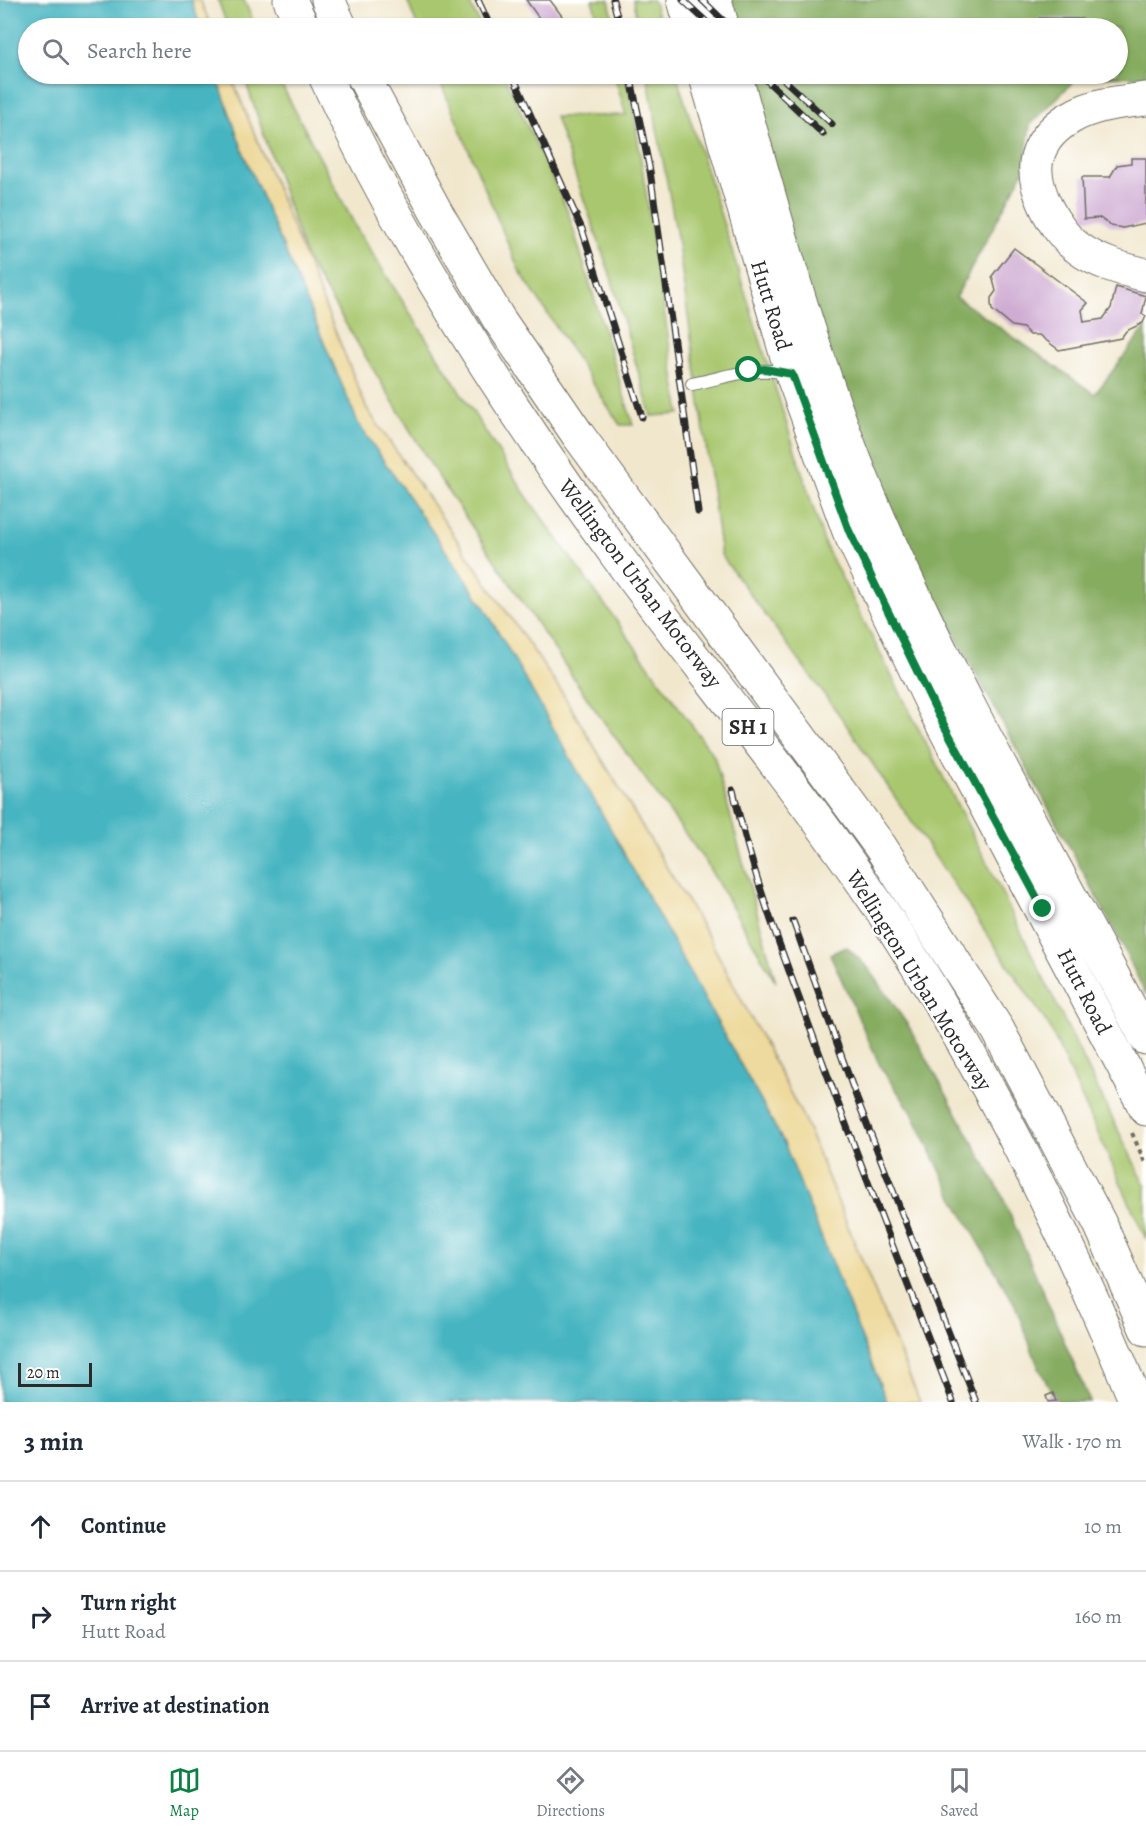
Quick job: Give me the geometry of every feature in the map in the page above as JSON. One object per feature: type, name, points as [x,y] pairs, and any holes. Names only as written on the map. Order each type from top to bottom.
[{"type":"main road","points":[[290,0],[298,18]]},
{"type":"main road","points":[[328,0],[336,18]]},
{"type":"main road","points":[[684,0],[689,18]]},
{"type":"main road","points":[[715,0],[720,18]]},
{"type":"main road","name":"Wellington Urban Motorway","points":[[329,84],[363,158],[467,335],[532,434],[617,555],[811,812],[880,908],[936,998],[1001,1112],[1068,1243],[1136,1402]]},
{"type":"main road","name":"Wellington Urban Motorway","points":[[367,84],[435,210],[498,318],[578,435],[880,846],[975,992],[1004,1040],[1100,1224],[1146,1329]]},
{"type":"main road","name":"Hutt Road","points":[[708,84],[792,374],[854,542],[938,714],[1146,1109]]},
{"type":"main road","name":"Hutt Road","points":[[738,84],[820,363],[880,520],[966,699],[1146,1038]]},
{"type":"main road","points":[[1146,99],[1110,103],[1072,116],[1053,130],[1037,156],[1038,190],[1053,223],[1077,248],[1110,266],[1146,275]]},
{"type":"lane","points":[[692,384],[757,369],[792,374]]},
{"type":"green space","points":[[218,0],[244,0],[252,18],[224,18]]},
{"type":"green space","points":[[407,0],[468,0],[477,18],[414,18]]},
{"type":"green space","points":[[592,0],[609,0],[613,18],[598,18]]},
{"type":"green space","points":[[633,0],[653,0],[659,18],[636,18]]},
{"type":"green space","points":[[698,0],[1146,0],[1146,77],[1128,77],[1128,18],[703,18]]},
{"type":"green space","points":[[246,84],[281,84],[358,231],[527,497],[714,756],[776,982],[705,861],[591,704],[436,473],[307,260]]},
{"type":"green space","points":[[441,84],[508,84],[568,212],[633,425],[620,425],[519,270]]},
{"type":"green space","points":[[617,84],[627,84],[633,108],[680,414],[651,416],[611,277],[555,117],[626,115]]},
{"type":"green space","points":[[649,84],[679,84],[825,545],[989,867],[1146,1187],[1146,1239],[1049,1026],[841,717],[721,555],[677,236]]},
{"type":"green space","points":[[727,84],[1071,84],[1030,125],[1024,170],[956,297],[1095,394],[1146,327],[1146,995],[1117,935],[889,513]]},
{"type":"green space","points":[[847,947],[870,970],[909,1027],[1000,1191],[1090,1402],[1057,1402],[1038,1366],[1015,1305],[955,1201],[911,1111],[881,1068],[830,954]]},
{"type":"sand","points":[[191,0],[200,0],[208,18],[197,18]]},
{"type":"sand","points":[[219,84],[234,84],[367,409],[561,691],[708,936],[804,1119],[920,1402],[887,1402],[784,1143],[609,826],[483,605],[359,425],[245,157]]},
{"type":"water","points":[[0,0],[191,0],[197,18],[18,18],[18,84],[219,84],[245,157],[359,425],[483,605],[609,826],[784,1143],[887,1402],[0,1402]]},
{"type":"building","points":[[526,0],[550,0],[564,18],[539,18]]},
{"type":"building","points":[[1131,158],[1146,158],[1146,223],[1123,228],[1111,226],[1100,218],[1084,219],[1082,177],[1110,177],[1117,165],[1131,163]]},
{"type":"building","points":[[1014,248],[1088,303],[1082,310],[1084,322],[1103,319],[1111,308],[1116,287],[1146,296],[1142,314],[1146,316],[1143,323],[1126,331],[1121,338],[1059,350],[1039,335],[1030,335],[1023,328],[1012,326],[992,310],[991,298],[996,291],[992,276]]},
{"type":"building","points":[[1053,1393],[1056,1401],[1048,1402],[1046,1396]]},
{"type":"railway","points":[[478,0],[486,18]]},
{"type":"railway","points":[[613,0],[618,18]]},
{"type":"railway","points":[[683,0],[702,18]]},
{"type":"railway","points":[[702,0],[721,18]]},
{"type":"railway","points":[[517,84],[582,229],[642,417]]},
{"type":"railway","points":[[632,84],[650,171],[698,512]]},
{"type":"railway","points":[[770,84],[823,134]]},
{"type":"railway","points":[[789,84],[832,124]]},
{"type":"railway","points":[[733,790],[750,854],[781,948],[953,1402]]},
{"type":"railway","points":[[793,921],[857,1099],[976,1402]]},
{"type":"route","points":[[749,370],[765,369],[792,374],[849,531],[938,714],[1043,909]]}]
